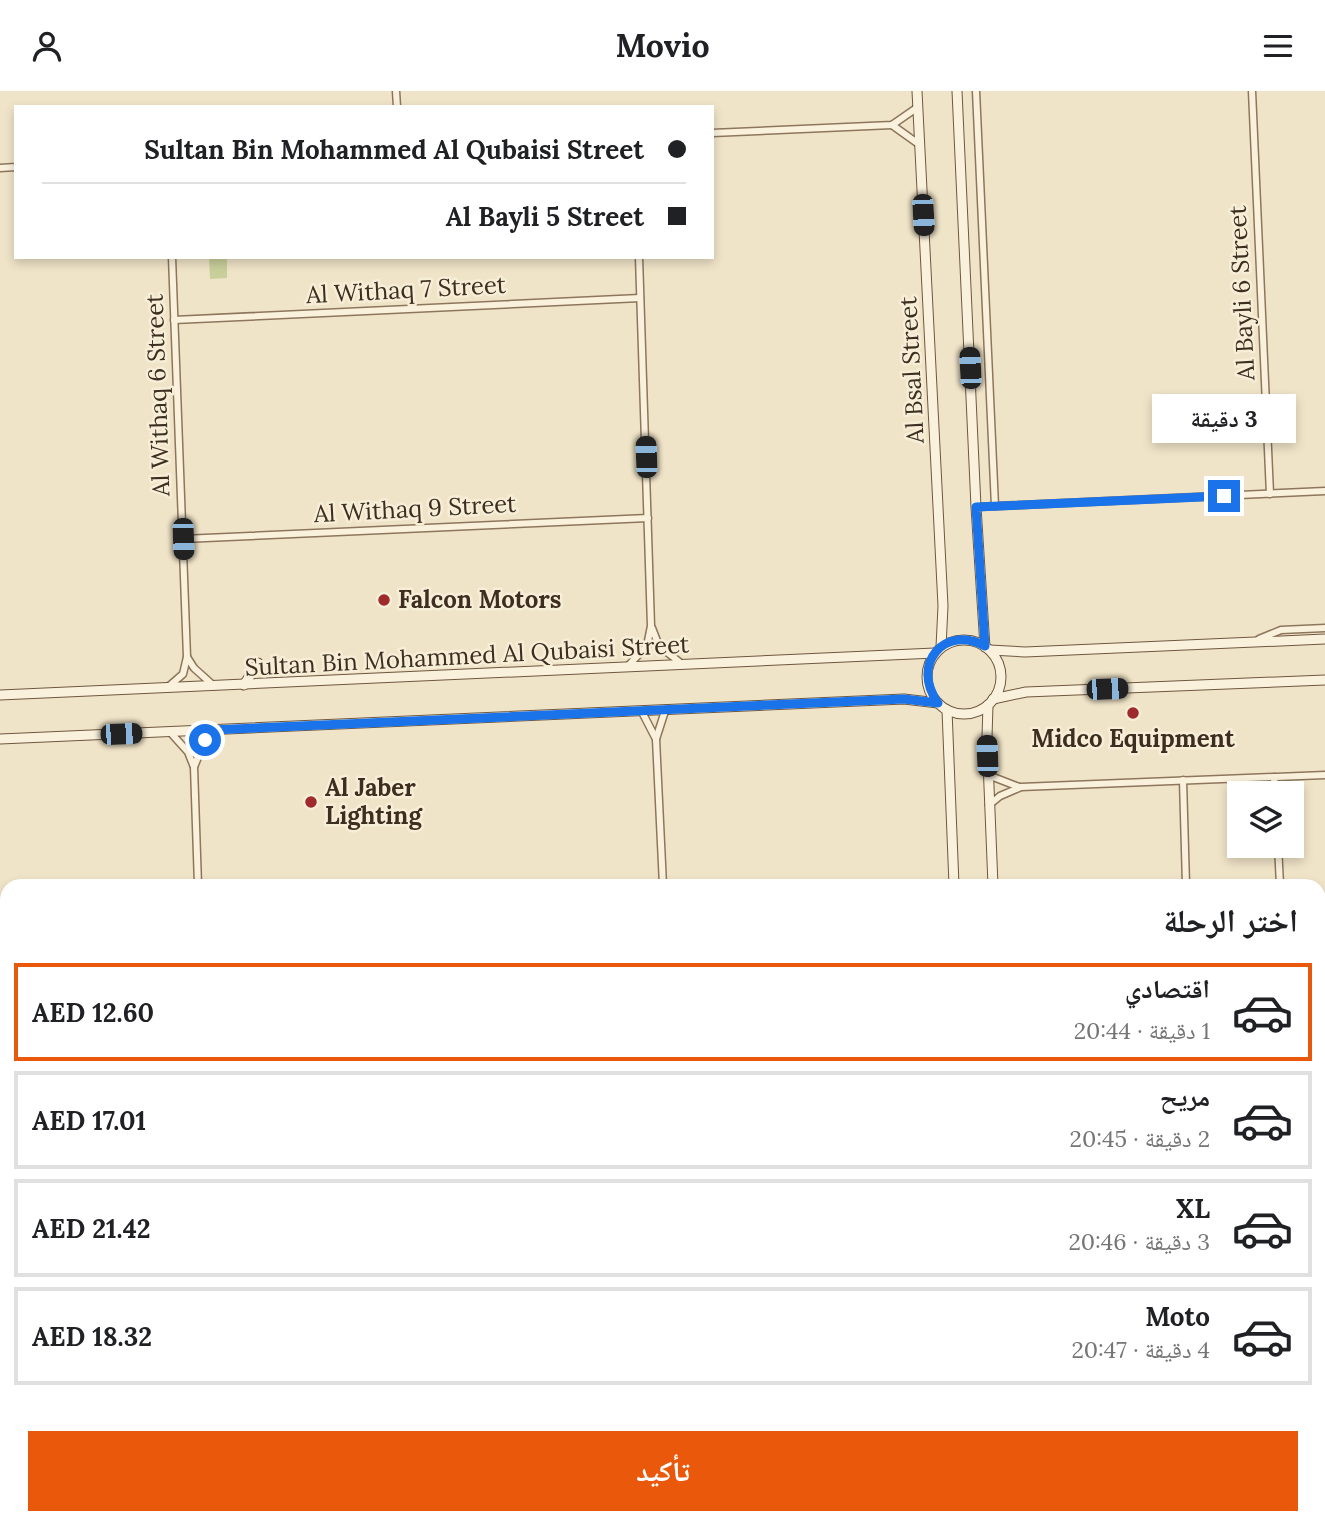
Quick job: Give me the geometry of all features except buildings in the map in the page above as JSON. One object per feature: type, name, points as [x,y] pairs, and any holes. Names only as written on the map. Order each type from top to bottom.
[{"type":"main road","name":"Al Bsal Street","points":[[917,91],[943,606],[938,650]]},
{"type":"main road","points":[[957,91],[976,507],[988,648],[1001,673],[1001,682],[990,702],[988,775],[993,879]]},
{"type":"main road","points":[[1325,639],[1025,652],[988,648],[971,640],[961,640],[938,650],[928,665],[926,679],[930,692],[947,710],[970,713],[990,702],[1026,692],[1325,680]]},
{"type":"main road","name":"Sultan Bin Mohammed Al Qubaisi Street","points":[[0,695],[625,669],[938,650]]},
{"type":"main road","points":[[244,685],[258,663]]},
{"type":"main road","points":[[0,739],[904,699],[938,703]]},
{"type":"main road","points":[[947,710],[954,879]]},
{"type":"street","points":[[976,91],[995,506]]},
{"type":"street","name":"Al Bayli 6 Street","points":[[1252,91],[1270,494]]},
{"type":"street","points":[[714,134],[892,125],[918,107]]},
{"type":"street","points":[[892,125],[920,145]]},
{"type":"street","name":"Al Withaq 6 Street","points":[[172,259],[187,657]]},
{"type":"street","points":[[625,669],[647,646],[651,626],[639,259]]},
{"type":"street","name":"Al Withaq 7 Street","points":[[174,320],[640,298]]},
{"type":"street","points":[[976,507],[1325,491]]},
{"type":"street","name":"Al Withaq 9 Street","points":[[183,539],[648,518]]},
{"type":"street","points":[[651,626],[659,646],[684,666]]},
{"type":"street","points":[[1247,643],[1281,630],[1325,628]]},
{"type":"street","points":[[187,657],[194,669],[214,687]]},
{"type":"street","points":[[165,689],[183,674],[187,657]]},
{"type":"street","points":[[663,879],[656,739],[665,711]]},
{"type":"street","points":[[642,712],[656,739]]},
{"type":"street","points":[[194,767],[212,730]]},
{"type":"street","points":[[170,732],[184,746],[194,767],[198,879]]},
{"type":"street","points":[[988,775],[1021,787]]},
{"type":"street","points":[[989,805],[1000,796],[1021,787],[1325,775]]},
{"type":"street","points":[[1274,777],[1274,781]]},
{"type":"street","points":[[1183,780],[1186,879]]},
{"type":"street","points":[[1279,858],[1280,879]]},
{"type":"green space","points":[[209,259],[227,259],[227,278],[210,279]]},
{"type":"place","name":"Falcon Motors","points":[[384,600]]},
{"type":"place","name":"Midco Equipment","points":[[1133,713]]},
{"type":"place","name":"Al Jaber Lighting","points":[[311,802]]},
{"type":"route","points":[[205,740],[212,730],[904,699],[938,703],[930,692],[926,679],[928,665],[935,653],[950,642],[961,640],[971,640],[985,646],[976,507],[1224,496]]}]
